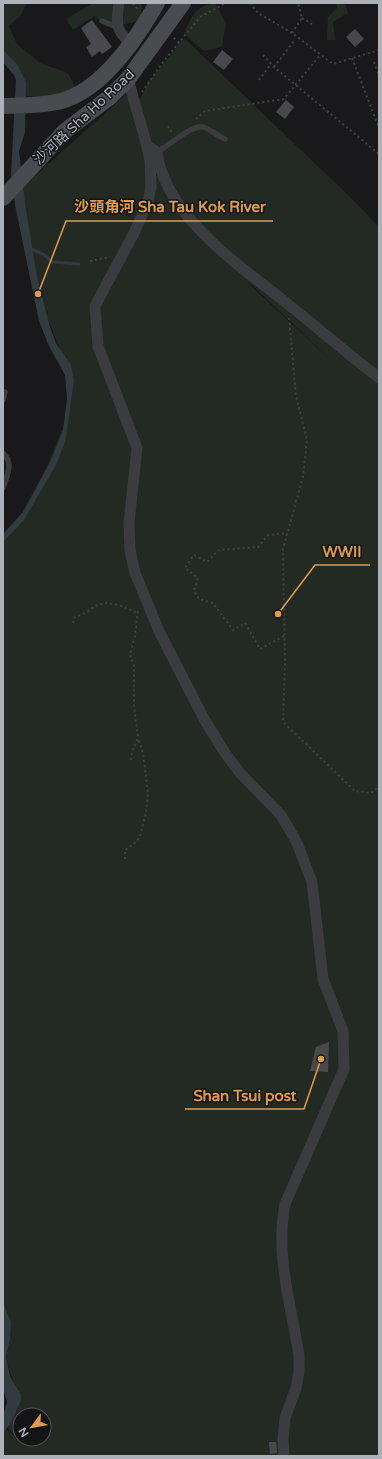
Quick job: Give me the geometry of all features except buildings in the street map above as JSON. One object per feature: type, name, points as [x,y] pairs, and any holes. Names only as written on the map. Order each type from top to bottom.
[{"type":"main road","name":"沙河路 Sha Ho Road","points":[[3,106],[43,104],[66,100],[87,88],[107,71],[131,43],[157,3]]},
{"type":"main road","name":"沙河路 Sha Ho Road","points":[[3,198],[65,131],[110,97],[128,79],[183,3]]},
{"type":"street","points":[[119,3],[117,27],[120,34],[131,43]]},
{"type":"street","points":[[128,79],[146,146],[150,167],[151,187],[148,202],[134,233],[95,306],[98,346],[137,448],[129,522],[130,550],[135,573],[159,631],[204,718],[225,753],[240,773],[281,815],[297,843],[312,882],[323,979],[343,1031],[344,1069],[285,1204],[282,1221],[281,1249],[299,1355],[299,1372],[296,1388],[285,1418],[283,1440],[284,1456]]},
{"type":"street","points":[[146,146],[157,152],[159,167],[163,177],[178,203],[217,247],[379,378]]},
{"type":"lane","points":[[102,21],[117,27]]},
{"type":"lane","points":[[157,152],[194,128],[202,127],[225,139]]},
{"type":"lane","points":[[3,400],[5,392]]},
{"type":"lane","points":[[3,453],[8,458],[10,465],[3,488]]},
{"type":"path","points":[[133,3],[141,12]]},
{"type":"path","points":[[135,103],[147,84],[200,17],[226,3]]},
{"type":"path","points":[[250,3],[258,13],[292,33],[333,64],[379,50]]},
{"type":"path","points":[[298,3],[302,18],[312,24]]},
{"type":"path","points":[[292,33],[302,18]]},
{"type":"path","points":[[174,38],[180,43]]},
{"type":"path","points":[[274,67],[294,41]]},
{"type":"path","points":[[263,55],[274,67],[295,85],[358,134],[379,154]]},
{"type":"path","points":[[194,128],[195,120],[206,111],[284,99],[320,55]]},
{"type":"path","points":[[352,58],[378,119],[379,128]]},
{"type":"path","points":[[374,62],[379,75]]},
{"type":"path","points":[[259,80],[271,64]]},
{"type":"path","points":[[168,126],[173,134]]},
{"type":"path","points":[[376,152],[379,149]]},
{"type":"path","points":[[90,262],[115,256]]},
{"type":"path","points":[[288,304],[296,396],[307,440],[303,478],[282,549],[284,722],[354,790],[371,793],[379,787]]},
{"type":"path","points":[[284,636],[260,649],[245,623],[233,630],[213,603],[199,599],[194,591],[198,578],[185,568],[194,555],[207,562],[219,550],[258,547],[268,535],[286,533]]},
{"type":"path","points":[[126,859],[125,850],[137,841],[140,836],[146,813],[148,794],[143,753],[138,738],[134,707],[134,666],[130,654],[137,613],[137,602]]},
{"type":"path","points":[[73,623],[74,618],[102,604],[120,605],[137,613]]},
{"type":"path","points":[[131,760],[132,752],[138,738]]},
{"type":"shaded area","points":[[3,3],[27,3],[21,15],[9,26],[17,44],[40,63],[68,73],[76,89],[56,97],[26,96],[14,74],[3,62]]},
{"type":"shaded area","points":[[93,3],[142,3],[141,20],[122,25],[112,25],[94,16],[73,30],[66,19]]},
{"type":"shaded area","points":[[215,3],[226,23],[222,47],[204,51],[184,34],[189,22],[198,10]]},
{"type":"shaded area","points":[[336,3],[345,3],[348,13],[333,22],[335,40],[327,40],[328,17],[337,8]]},
{"type":"shaded area","points":[[184,38],[350,197],[379,227],[379,1456],[3,1456],[3,1427],[12,1434],[12,1447],[52,1447],[52,1407],[12,1407],[12,1433],[7,1427],[14,1383],[6,1354],[10,1320],[3,1303],[3,535],[19,519],[22,526],[20,516],[47,467],[68,415],[68,368],[47,317],[48,310],[46,313],[42,314],[18,195],[27,183],[131,90],[137,106],[147,84]],"holes":[[[249,283],[253,286],[335,364]]]},
{"type":"shaded area","points":[[3,50],[17,64],[26,82],[25,132],[19,151],[25,203],[37,277],[50,327],[56,343],[71,365],[74,381],[65,442],[56,465],[24,520],[3,542],[3,534],[24,511],[51,460],[63,430],[67,399],[65,375],[49,346],[39,321],[15,205],[11,175],[16,80],[14,75],[3,62]]},
{"type":"shaded area","points":[[3,1302],[11,1322],[10,1339],[6,1356],[10,1376],[21,1395],[21,1400],[18,1407],[12,1407],[12,1421],[3,1433],[3,1416],[7,1402],[3,1389]]},
{"type":"waterway","points":[[29,248],[43,254],[53,262],[79,264]]},
{"type":"place","name":"沙頭角河 Sha Tau Kok River","points":[[38,294]]},
{"type":"place","name":"WWII","points":[[278,614]]},
{"type":"place","name":"Shan Tsui post","points":[[321,1059]]}]
